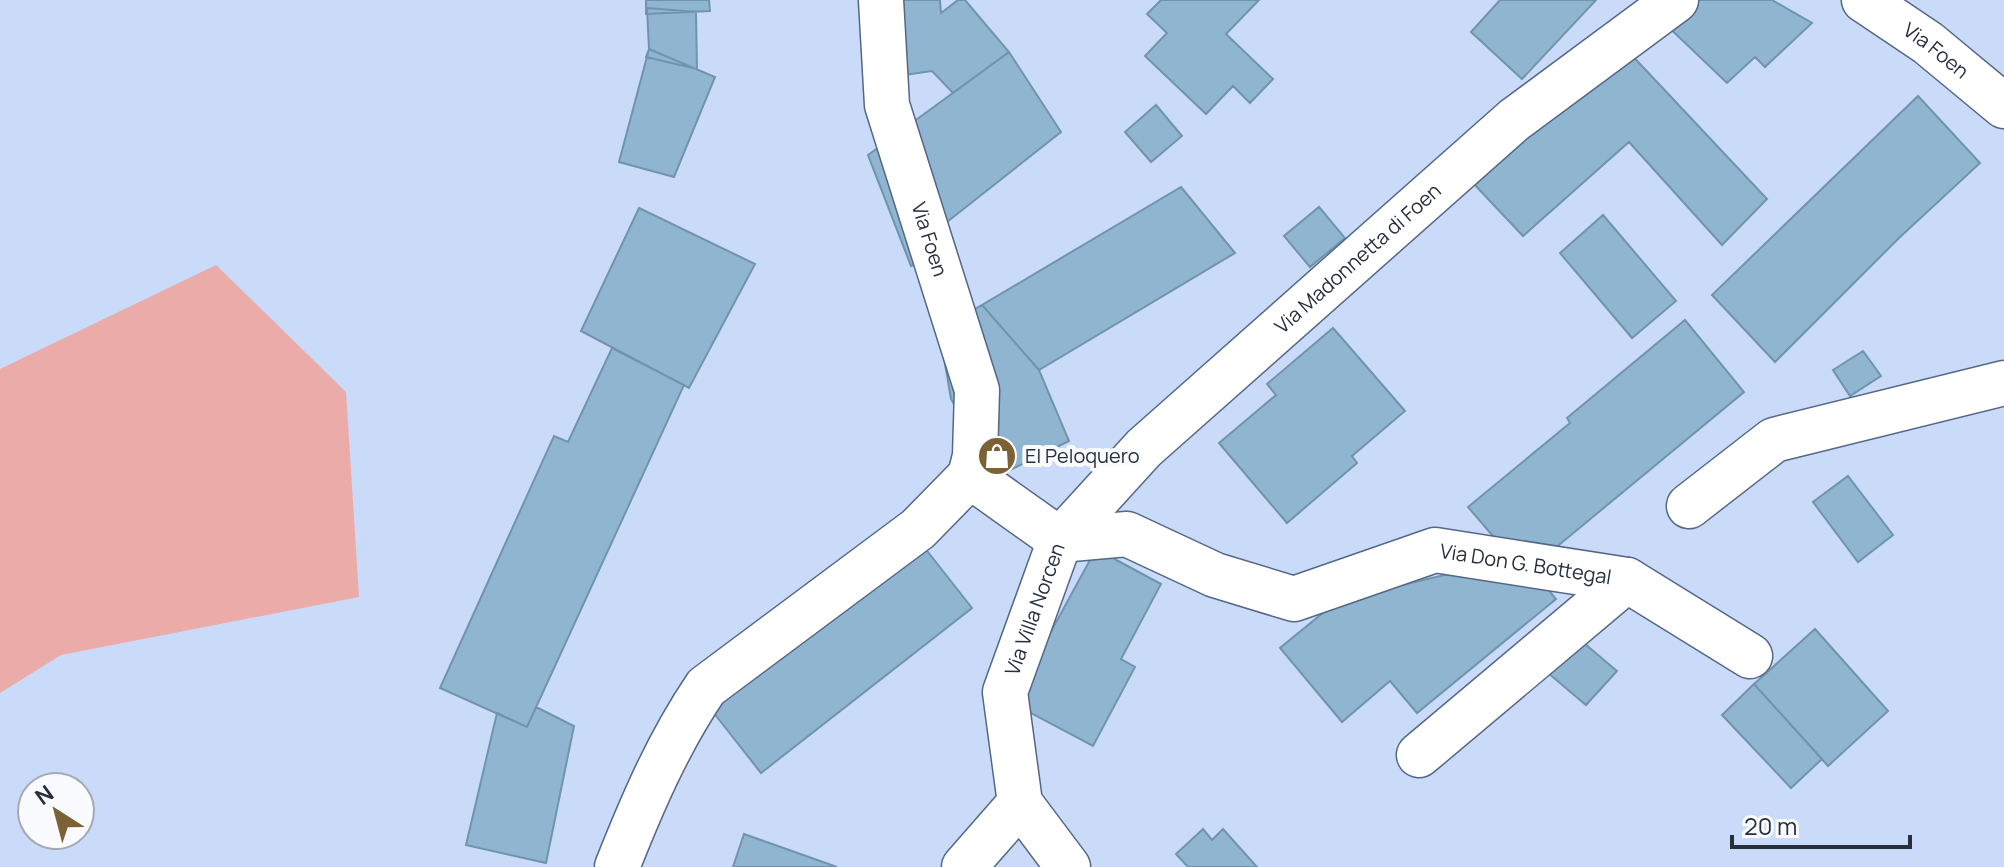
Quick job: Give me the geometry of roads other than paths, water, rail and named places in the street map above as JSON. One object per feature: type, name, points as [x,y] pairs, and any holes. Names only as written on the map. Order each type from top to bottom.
[{"type":"street","name":"Via Foen","points":[[881,0],[887,105],[977,390],[975,456],[970,476]]},
{"type":"street","name":"Via Madonnetta di Foen","points":[[1060,540],[1144,448],[1514,120],[1676,0]]},
{"type":"street","name":"Via Foen","points":[[1864,0],[1928,43],[2004,106]]},
{"type":"street","points":[[1689,506],[1774,440],[2004,383]]},
{"type":"street","name":"Via Villa Norcen","points":[[970,476],[1060,540],[1005,692],[1020,803],[1068,867]]},
{"type":"street","points":[[617,867],[653,778],[685,718],[706,687],[918,529],[970,476]]},
{"type":"street","name":"Via Don G. Bottegal","points":[[1060,540],[1127,534],[1215,575],[1294,599],[1435,550],[1627,580]]},
{"type":"street","points":[[1419,755],[1627,580],[1750,656]]},
{"type":"street","points":[[964,867],[1020,803]]},
{"type":"place","name":"El Peloquero","points":[[997,456]]}]
